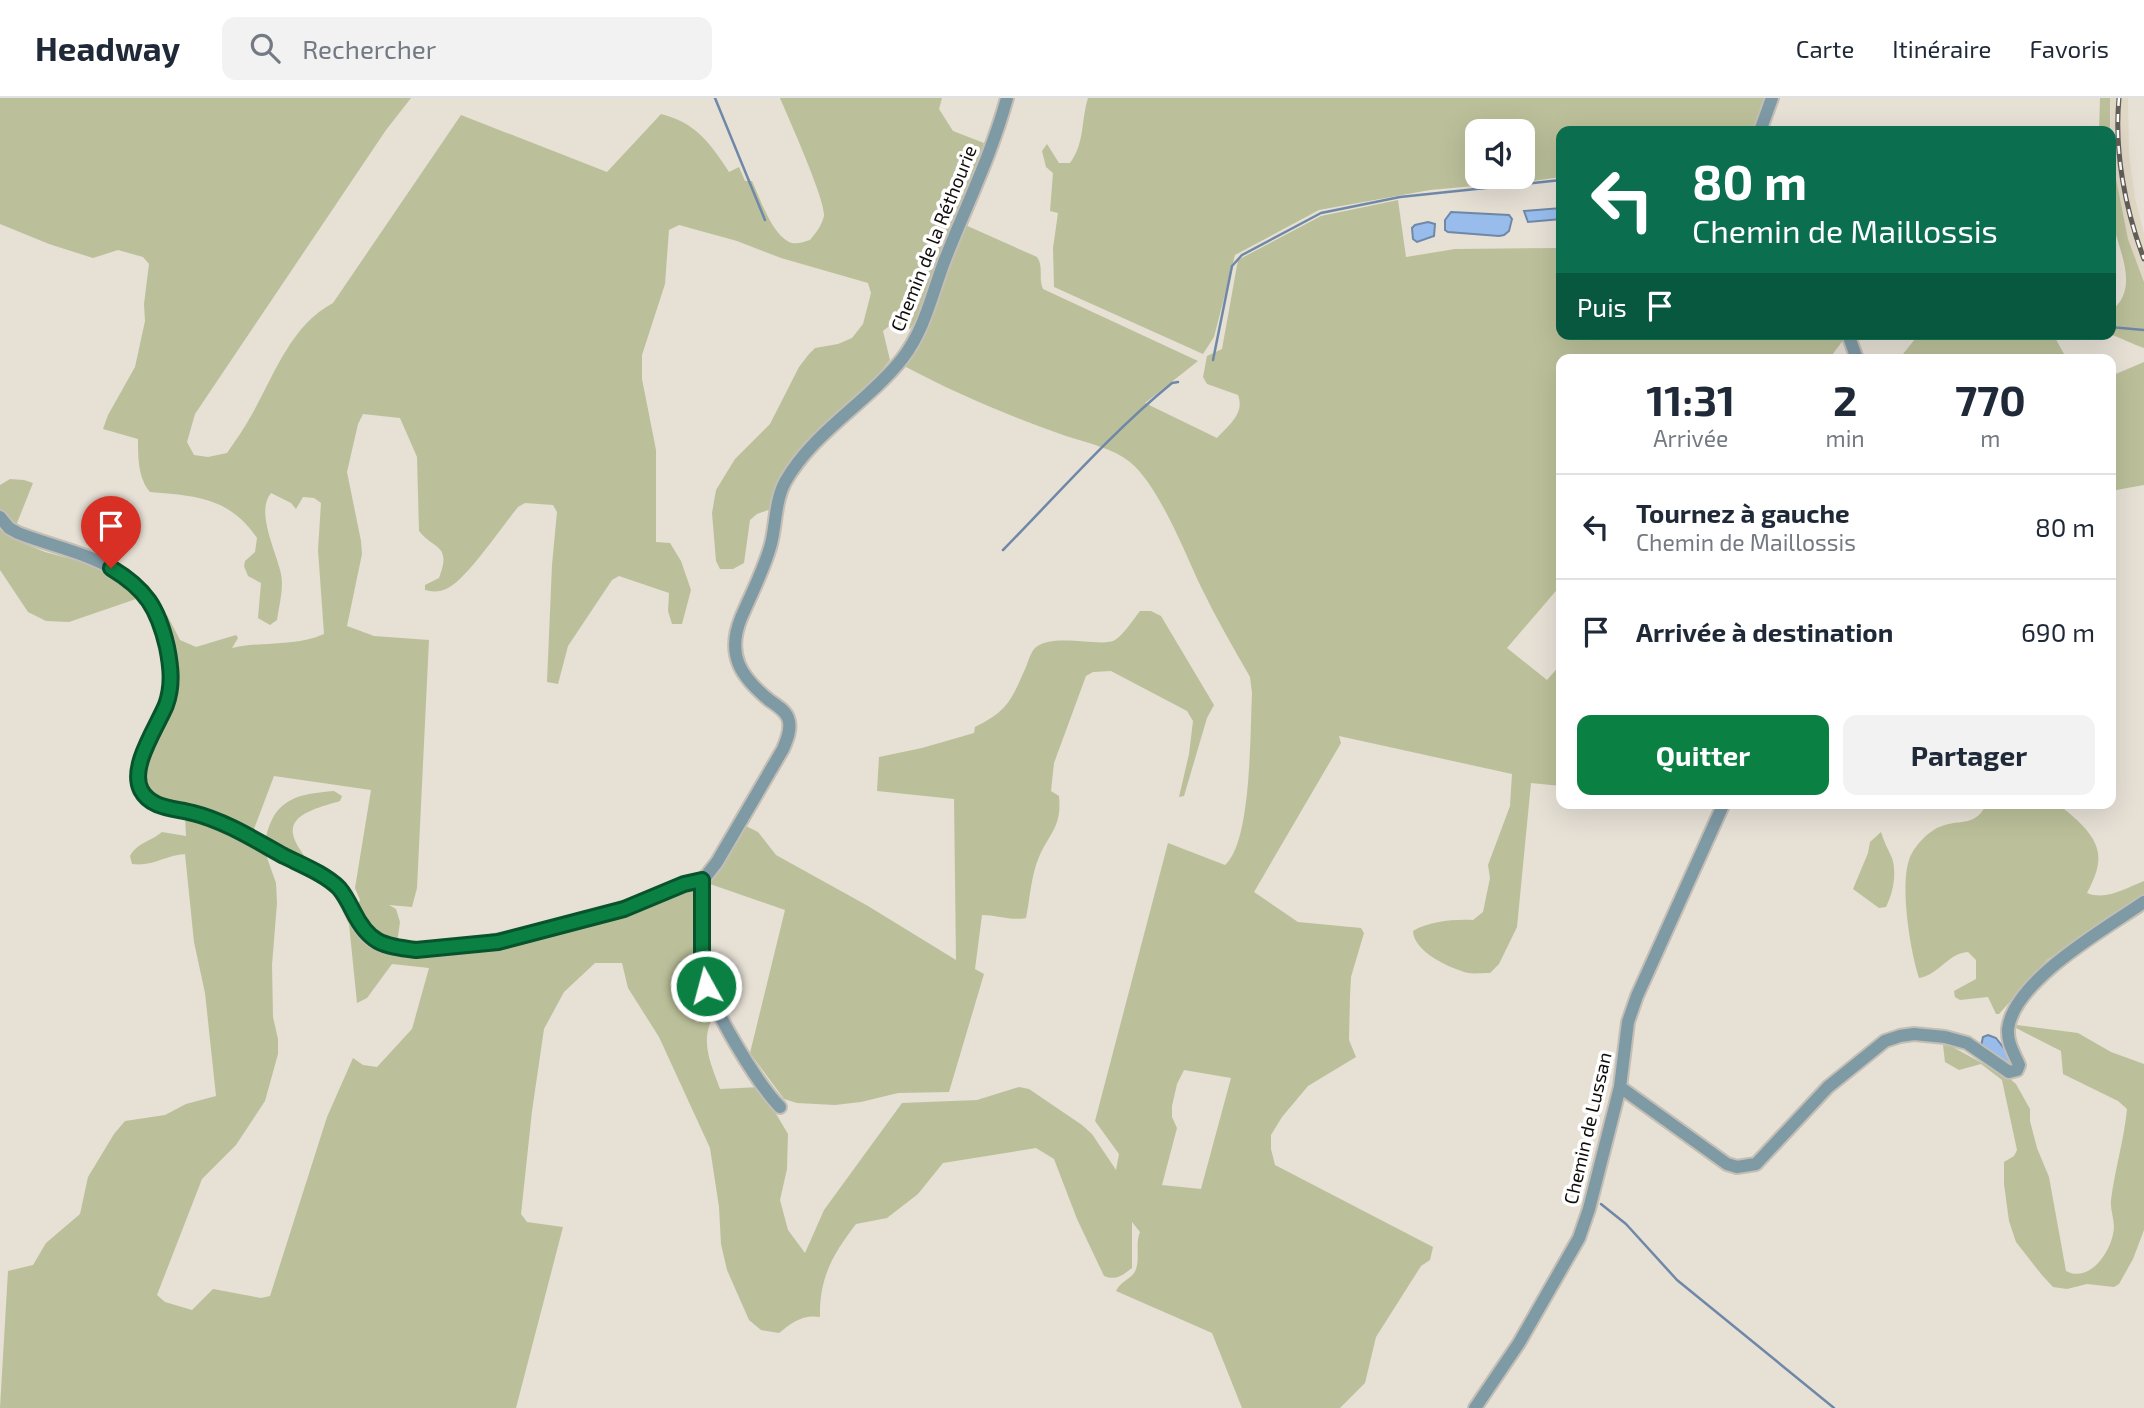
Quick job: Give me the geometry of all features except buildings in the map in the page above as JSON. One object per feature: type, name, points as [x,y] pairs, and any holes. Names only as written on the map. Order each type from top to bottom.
[{"type":"street","name":"Chemin de la Réthourie","points":[[702,880],[717,862],[789,736],[788,718],[783,710],[752,686],[740,670],[735,652],[735,637],[765,561],[784,484],[807,453],[901,359],[917,335],[948,251],[976,187],[1007,98]]},
{"type":"street","points":[[1761,126],[1772,98]]},
{"type":"street","points":[[0,517],[9,528],[18,533],[98,560],[125,576],[146,596],[160,619],[170,660],[170,688],[166,704],[140,764],[138,779],[146,797],[156,804],[219,822],[330,881],[342,892],[365,932],[377,942],[416,950],[498,942],[624,909],[684,884],[702,880],[702,969],[706,986],[748,1062],[780,1107]]},
{"type":"street","name":"Chemin de Lussan","points":[[1475,1408],[1519,1343],[1579,1238],[1620,1087],[1628,1022],[1637,996],[1721,809]]},
{"type":"street","points":[[1620,1087],[1727,1164],[1737,1167],[1756,1164],[1828,1087],[1885,1041],[1914,1034],[1945,1037],[1967,1043],[2009,1072],[2017,1070],[2019,1065],[2008,1042],[2008,1028],[2012,1013],[2022,996],[2057,962],[2144,902]]},
{"type":"shaded area","points":[[2110,98],[2128,98],[2129,154],[2135,198],[2144,234],[2144,282],[2128,239],[2119,201],[2116,183],[2116,126],[2110,126]]},
{"type":"green space","points":[[0,98],[411,98],[386,130],[195,414],[187,442],[194,455],[208,457],[227,453],[294,338],[318,313],[333,303],[461,115],[607,172],[661,114],[673,118],[693,128],[716,152],[729,172],[739,167],[745,181],[752,181],[777,231],[794,243],[810,240],[824,216],[813,177],[780,98],[942,98],[939,109],[953,131],[984,143],[920,315],[910,329],[893,323],[883,331],[890,360],[805,447],[771,509],[750,520],[744,563],[733,569],[720,569],[716,561],[712,513],[716,490],[735,459],[770,424],[799,367],[809,354],[815,348],[838,344],[852,338],[863,324],[871,293],[868,283],[781,258],[737,241],[679,225],[669,230],[665,284],[642,355],[642,379],[656,450],[656,542],[670,543],[681,561],[691,590],[682,624],[672,624],[668,611],[669,593],[619,576],[612,580],[568,646],[558,684],[547,682],[557,512],[553,505],[525,503],[518,507],[463,576],[446,589],[430,591],[425,590],[425,585],[439,578],[442,553],[419,531],[417,457],[400,418],[363,414],[358,424],[347,472],[362,554],[347,626],[374,636],[429,640],[417,888],[412,907],[389,905],[396,909],[400,922],[396,950],[417,954],[479,951],[620,914],[689,888],[699,889],[697,972],[714,1016],[707,1034],[710,1061],[720,1089],[760,1087],[788,1134],[787,1169],[780,1200],[788,1230],[805,1253],[824,1210],[902,1103],[977,1100],[1019,1087],[1029,1089],[1092,1134],[1116,1170],[1119,1154],[1095,1121],[1168,843],[1225,865],[1234,853],[1245,810],[1251,732],[1250,677],[1207,599],[1161,503],[1141,473],[1116,453],[1004,413],[904,366],[963,224],[1037,257],[1043,289],[1198,361],[1145,403],[1217,438],[1235,418],[1240,401],[1238,395],[1207,384],[1203,377],[1207,356],[1222,349],[1238,260],[1321,216],[1398,200],[1406,257],[1455,249],[1556,248],[1556,340],[1843,340],[1833,354],[1556,354],[1556,591],[1507,648],[1547,680],[1556,670],[1556,786],[1531,783],[1517,927],[1499,964],[1490,973],[1468,973],[1443,963],[1419,946],[1413,931],[1442,921],[1473,920],[1483,912],[1490,878],[1488,865],[1510,806],[1512,774],[1339,736],[1341,743],[1254,892],[1298,922],[1361,928],[1364,933],[1351,977],[1349,1040],[1356,1057],[1308,1086],[1282,1117],[1271,1135],[1275,1165],[1433,1247],[1430,1260],[1421,1266],[1376,1337],[1365,1383],[1340,1408],[1242,1408],[1212,1333],[1116,1291],[1136,1269],[1140,1232],[1132,1222],[1132,1268],[1116,1278],[1104,1276],[1077,1219],[1054,1159],[1036,1148],[943,1163],[918,1194],[887,1218],[856,1224],[829,1267],[822,1290],[820,1317],[803,1318],[779,1333],[761,1330],[749,1320],[727,1270],[721,1244],[719,1207],[710,1148],[659,1037],[628,988],[622,963],[595,963],[564,992],[544,1029],[521,1214],[527,1222],[563,1227],[516,1408],[0,1408],[8,1271],[33,1265],[46,1243],[80,1214],[88,1177],[125,1121],[165,1115],[186,1104],[216,1096],[205,993],[194,942],[185,854],[146,864],[132,864],[130,856],[137,848],[162,832],[186,836],[185,815],[202,819],[265,852],[276,883],[272,965],[273,1017],[278,1054],[265,1101],[236,1145],[202,1179],[157,1295],[165,1302],[192,1310],[213,1289],[261,1298],[270,1296],[327,1117],[353,1058],[363,1065],[377,1067],[412,1029],[429,968],[392,964],[367,998],[357,1003],[349,924],[360,900],[355,888],[371,790],[274,776],[254,829],[219,814],[152,797],[142,782],[144,762],[175,700],[177,669],[166,624],[167,615],[180,640],[196,647],[236,635],[238,638],[232,648],[302,641],[324,634],[318,550],[321,503],[314,498],[303,497],[296,509],[291,503],[271,493],[267,501],[265,511],[268,533],[282,579],[277,620],[270,625],[258,618],[261,583],[248,576],[244,566],[245,561],[255,552],[257,538],[246,524],[223,506],[210,501],[150,492],[141,474],[138,439],[103,429],[135,367],[145,321],[144,304],[149,264],[143,257],[118,250],[93,258],[0,224]],"holes":[[[1184,1070],[1231,1078],[1201,1189],[1162,1185],[1177,1128],[1172,1117],[1172,1106],[1177,1084]]]},
{"type":"green space","points":[[1088,98],[1766,98],[1756,126],[1556,126],[1556,178],[1535,181],[1535,119],[1465,119],[1465,187],[1430,190],[1319,210],[1235,255],[1214,337],[1203,354],[1054,287],[1053,248],[1058,213],[1050,211],[1053,173],[1046,167],[1042,151],[1047,144],[1059,163],[1070,163],[1080,139]]},
{"type":"green space","points":[[2100,98],[2110,98],[2110,126],[2099,126]]},
{"type":"green space","points":[[2116,179],[2128,239],[2144,282],[2144,348],[2116,337],[2116,306],[2125,289],[2124,263],[2116,235]]},
{"type":"green space","points":[[1914,340],[2056,340],[2064,354],[1903,354]]},
{"type":"green space","points":[[2144,362],[2144,485],[2116,490],[2116,374]]},
{"type":"green space","points":[[10,479],[33,483],[11,538],[45,552],[97,566],[121,581],[139,598],[69,622],[46,621],[28,612],[0,570],[0,485]]},
{"type":"green space","points":[[1140,611],[1151,611],[1161,616],[1214,705],[1207,718],[1184,796],[1179,797],[1193,721],[1187,711],[1111,671],[1093,672],[1086,676],[1054,763],[1051,791],[1059,796],[1059,815],[1036,864],[1026,918],[982,915],[975,969],[984,974],[949,1092],[898,1093],[835,1105],[797,1103],[784,1099],[750,1053],[785,910],[710,884],[744,825],[758,832],[776,855],[868,906],[956,960],[954,799],[877,791],[879,757],[974,733],[975,727],[1008,703],[1035,648],[1053,641],[1115,640]]},
{"type":"green space","points":[[334,791],[342,796],[340,801],[302,815],[293,826],[295,840],[306,859],[266,837],[276,813],[291,800]]},
{"type":"green space","points":[[2064,809],[2086,829],[2096,846],[2098,862],[2087,893],[2109,895],[2144,881],[2144,894],[2047,960],[1999,1014],[1996,1014],[1988,997],[1960,1000],[1955,997],[1954,991],[1976,979],[1976,960],[1968,952],[1955,956],[1932,973],[1919,978],[1912,952],[1906,902],[1906,872],[1911,855],[1918,845],[1937,828],[1968,821],[1983,811]]},
{"type":"green space","points":[[1881,832],[1892,858],[1894,877],[1886,907],[1879,908],[1853,889],[1870,842]]},
{"type":"green space","points":[[2017,1025],[2078,1033],[2111,1052],[2144,1064],[2144,1230],[2133,1259],[2119,1284],[2114,1287],[2087,1284],[2067,1289],[2053,1287],[2016,1242],[2009,1221],[2004,1162],[2014,1156],[2017,1150],[2002,1080],[1981,1064],[1959,1070],[1945,1062],[1943,1045],[1951,1046],[2016,1084],[2030,1109],[2030,1121],[2037,1148],[2049,1177],[2066,1271],[2075,1274],[2092,1269],[2105,1254],[2113,1236],[2111,1200],[2127,1109],[2118,1101],[2063,1074],[2061,1051],[2016,1028]]},
{"type":"water","points":[[1556,208],[1556,219],[1528,222],[1524,211]]},
{"type":"water","points":[[1451,212],[1509,215],[1512,219],[1509,231],[1504,235],[1448,232],[1445,230],[1445,220]]},
{"type":"water","points":[[1428,222],[1435,224],[1434,236],[1417,242],[1413,239],[1412,228]]},
{"type":"water","points":[[1988,1035],[1996,1038],[2013,1060],[2011,1067],[1981,1046],[1983,1037]]},
{"type":"waterway","points":[[715,98],[765,220]]},
{"type":"waterway","points":[[1213,360],[1232,266],[1242,255],[1321,213],[1400,197],[1556,181]]},
{"type":"waterway","points":[[2116,328],[2144,330]]},
{"type":"waterway","points":[[1003,550],[1128,422],[1172,383],[1178,382]]},
{"type":"waterway","points":[[1601,1204],[1626,1224],[1677,1280],[1834,1408]]},
{"type":"railway","points":[[2119,98],[2118,138],[2122,180],[2144,259]]},
{"type":"route","points":[[111,568],[137,586],[155,609],[170,660],[170,688],[166,704],[138,772],[139,786],[150,801],[219,822],[323,876],[342,892],[368,936],[389,946],[416,950],[498,942],[624,909],[684,884],[702,880],[702,969],[706,986]]}]
